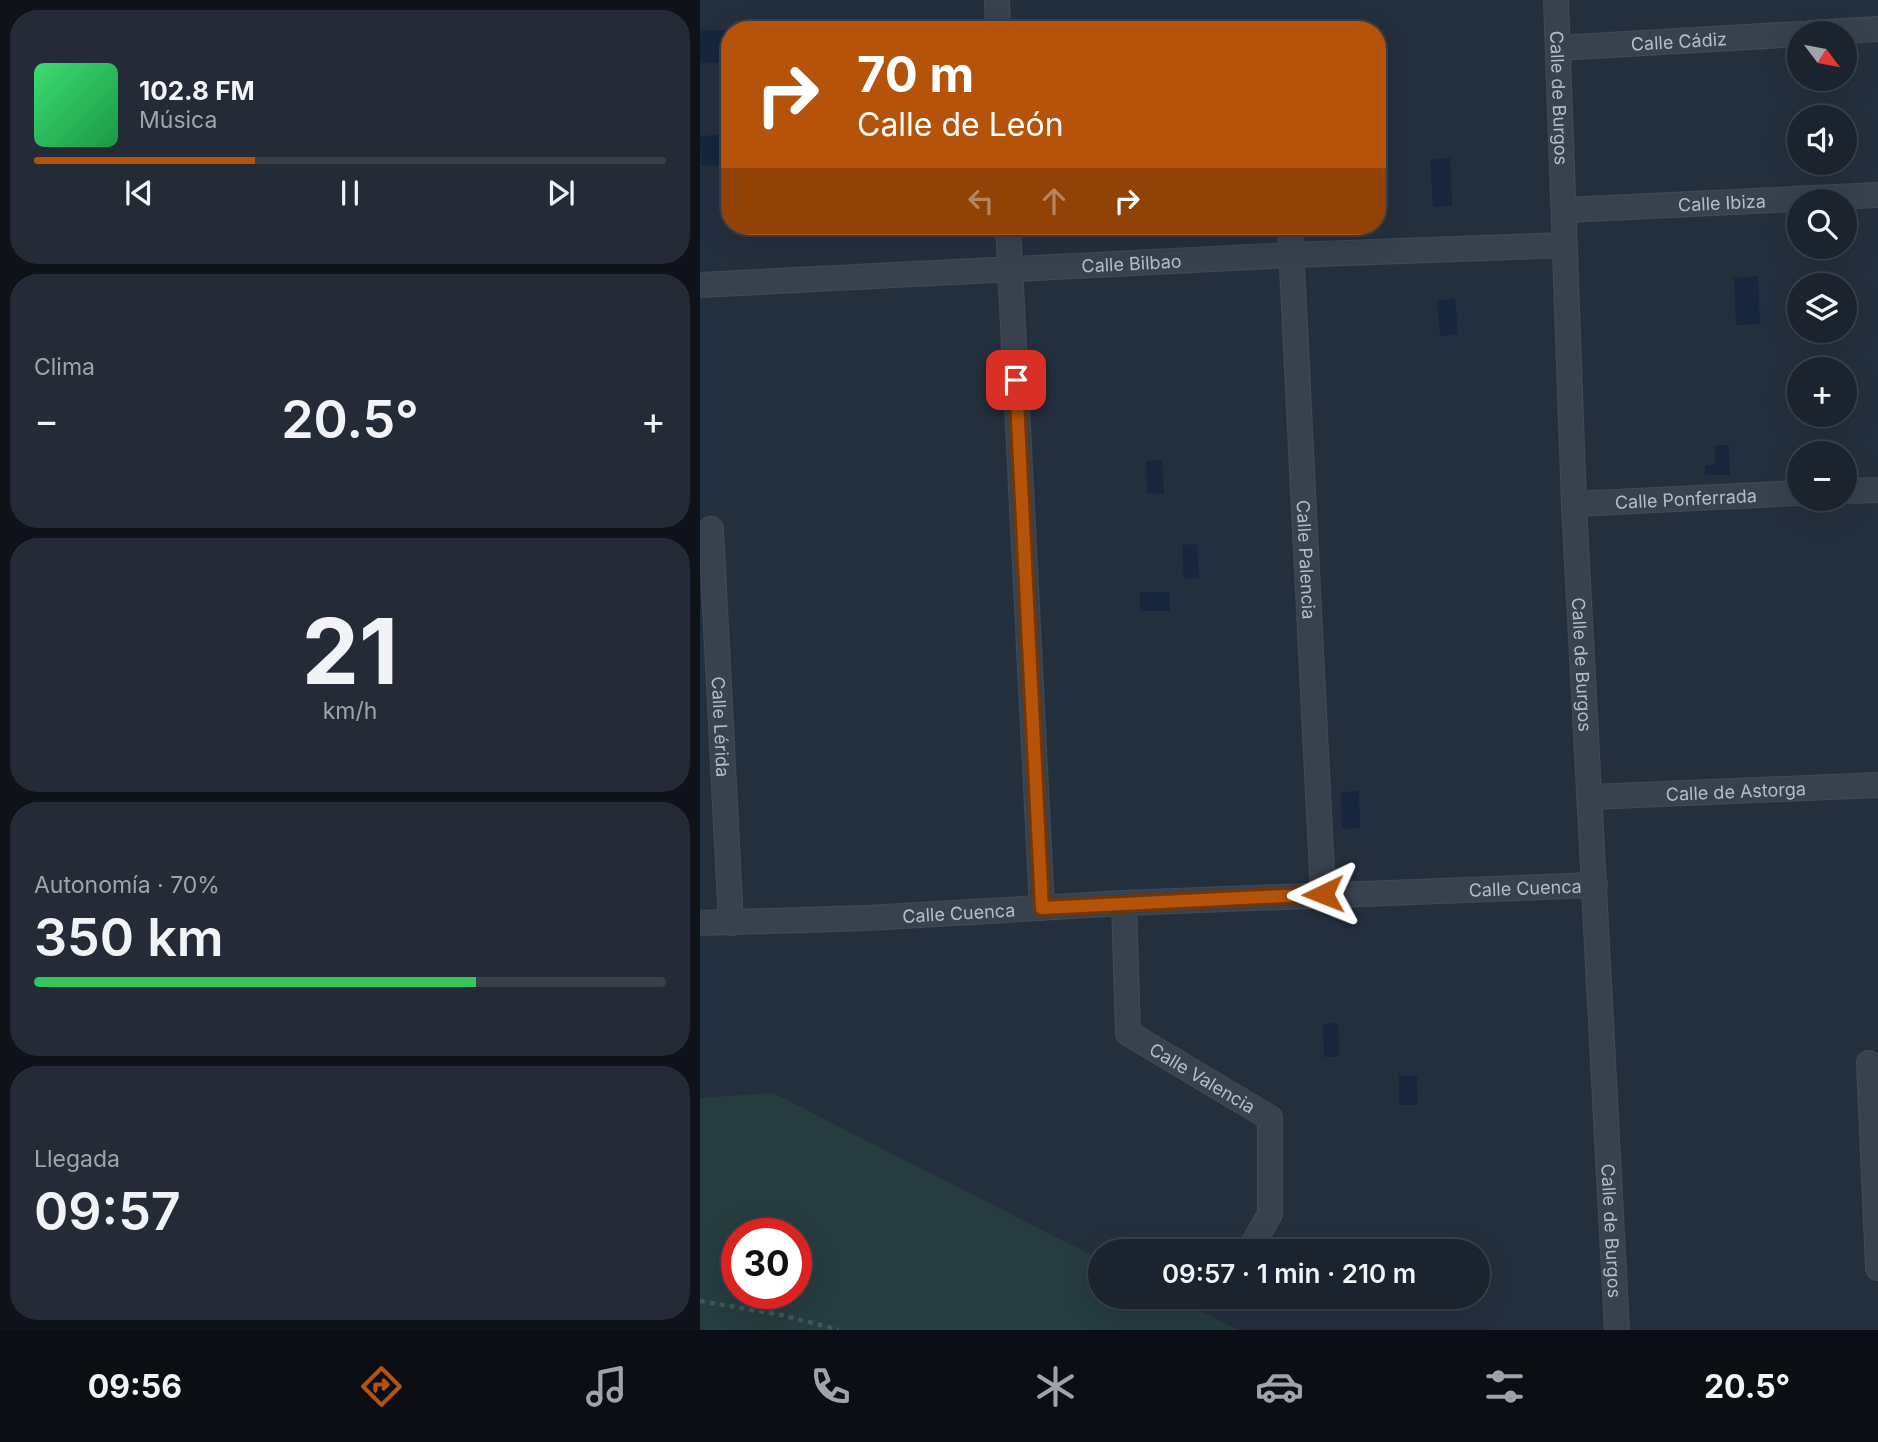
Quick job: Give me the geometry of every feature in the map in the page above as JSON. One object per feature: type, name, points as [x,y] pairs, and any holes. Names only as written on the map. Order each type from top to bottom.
[{"type":"street","points":[[997,0],[998,21]]},
{"type":"street","name":"Calle de Burgos","points":[[1556,0],[1566,209],[1564,245],[1574,504],[1592,797],[1618,1330]]},
{"type":"street","points":[[1857,30],[1878,29]]},
{"type":"street","name":"Calle Cádiz","points":[[1558,48],[1787,35]]},
{"type":"street","name":"Calle Ibiza","points":[[1566,209],[1878,195]]},
{"type":"street","points":[[1008,235],[1042,908]]},
{"type":"street","name":"Calle Palencia","points":[[1290,235],[1323,894]]},
{"type":"street","name":"Calle Bilbao","points":[[700,285],[1291,255],[1564,245]]},
{"type":"street","points":[[1857,491],[1878,490]]},
{"type":"street","name":"Calle Ponferrada","points":[[1574,504],[1787,495]]},
{"type":"street","name":"Calle Lérida","points":[[711,529],[731,923]]},
{"type":"street","name":"Calle de Astorga","points":[[1592,797],[1878,785]]},
{"type":"street","name":"Calle Cuenca","points":[[700,923],[1323,894],[1595,885]]},
{"type":"street","name":"Calle Valencia","points":[[1124,903],[1128,1033],[1270,1118],[1270,1214],[1256,1239]]},
{"type":"street","points":[[1869,1063],[1878,1268]]},
{"type":"path","points":[[700,1301],[782,1315],[839,1330]]},
{"type":"green space","points":[[773,1093],[1088,1253],[1088,1309],[1197,1309],[1238,1330],[700,1330],[700,1098]]},
{"type":"water","points":[[721,30],[721,62],[700,63],[700,31]]},
{"type":"water","points":[[719,135],[720,165],[701,166],[700,136]]},
{"type":"water","points":[[1450,158],[1452,206],[1433,207],[1430,159]]},
{"type":"water","points":[[1758,276],[1760,324],[1736,325],[1734,278]]},
{"type":"water","points":[[1455,299],[1458,334],[1440,336],[1437,301]]},
{"type":"water","points":[[1715,445],[1729,445],[1730,475],[1705,475],[1705,465],[1715,465]]},
{"type":"water","points":[[1162,460],[1164,494],[1147,493],[1146,461]]},
{"type":"water","points":[[1197,544],[1199,578],[1184,579],[1182,545]]},
{"type":"water","points":[[1140,592],[1170,592],[1170,611],[1140,611]]},
{"type":"water","points":[[1359,791],[1360,828],[1342,829],[1341,792]]},
{"type":"water","points":[[1338,1023],[1339,1057],[1324,1057],[1323,1024]]},
{"type":"water","points":[[1399,1076],[1417,1076],[1418,1105],[1399,1105]]},
{"type":"route","points":[[1016,380],[1042,908],[1323,894]]}]
